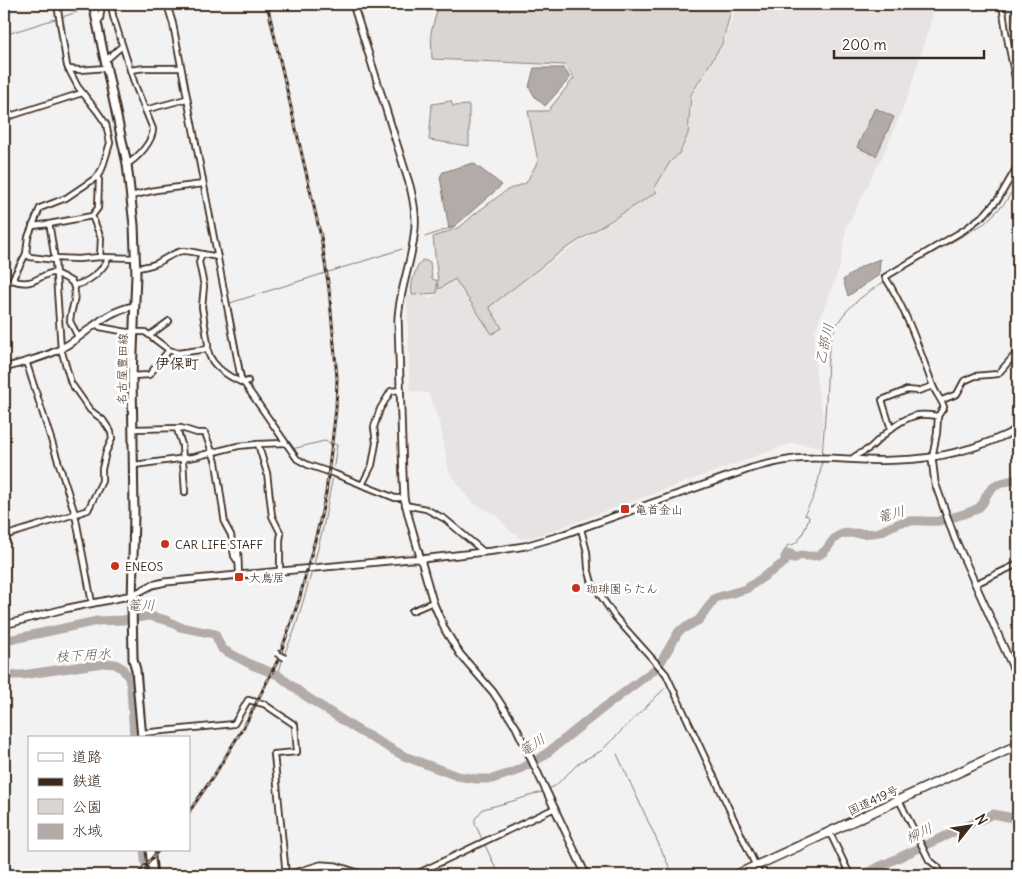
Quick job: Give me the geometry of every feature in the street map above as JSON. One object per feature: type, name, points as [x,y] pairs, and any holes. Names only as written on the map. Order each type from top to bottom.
[{"type":"highway","name":"国道419号","points":[[736,875],[1018,745]]},
{"type":"main road","name":"名古屋豊田線","points":[[93,4],[127,164],[136,258],[132,376],[134,465],[132,604],[134,659],[142,736]]},
{"type":"main road","points":[[150,852],[153,875]]},
{"type":"street","points":[[12,280],[26,254],[28,237],[40,208],[66,198],[97,177],[102,169],[110,139],[106,124],[97,110],[82,94],[68,69],[57,4]]},
{"type":"street","points":[[97,23],[100,19],[102,4]]},
{"type":"street","points":[[110,4],[130,70],[153,129],[153,136],[140,153],[127,164]]},
{"type":"street","points":[[167,4],[173,24],[241,379],[245,382],[297,459],[308,465],[426,509],[445,519],[484,552]]},
{"type":"street","points":[[353,4],[414,203],[414,238],[399,310],[405,502],[432,602],[449,638],[460,654],[493,692],[509,715],[545,785],[586,875]]},
{"type":"street","points":[[1002,4],[1018,93]]},
{"type":"street","points":[[68,69],[80,70],[105,64],[122,46]]},
{"type":"street","points":[[130,70],[181,68]]},
{"type":"street","points":[[4,118],[82,94]]},
{"type":"street","points":[[145,110],[186,99]]},
{"type":"street","points":[[110,139],[121,136]]},
{"type":"street","points":[[1018,165],[1000,198],[985,214],[964,230],[885,276],[914,332],[933,386],[944,407],[938,416],[932,458],[935,483],[952,532],[1018,679]]},
{"type":"street","points":[[32,226],[92,216],[98,208],[97,177]]},
{"type":"street","points":[[131,196],[156,190],[203,184]]},
{"type":"street","points":[[92,216],[101,238],[100,257]]},
{"type":"street","points":[[4,536],[88,510],[102,481],[102,469],[106,452],[112,439],[111,432],[103,420],[90,410],[71,383],[61,349],[55,259],[49,224]]},
{"type":"street","points":[[136,269],[145,265],[158,264],[168,256],[185,250],[218,257]]},
{"type":"street","points":[[26,254],[30,257],[55,259],[136,258]]},
{"type":"street","points":[[202,254],[199,262],[204,286],[202,300],[208,344],[207,349],[214,362],[226,376],[245,382]]},
{"type":"street","points":[[74,285],[89,280],[97,271],[103,268],[108,258]]},
{"type":"street","points":[[4,284],[12,280],[33,283],[50,273],[55,273],[72,282],[75,300],[70,321],[78,337]]},
{"type":"street","points":[[4,368],[61,349],[115,311],[135,306]]},
{"type":"street","points":[[150,336],[169,321]]},
{"type":"street","points":[[96,324],[100,327],[134,333],[145,332],[169,350],[178,353],[207,349]]},
{"type":"street","points":[[132,376],[149,375],[169,350]]},
{"type":"street","points":[[942,400],[957,394],[964,381],[975,376],[998,374],[1018,351]]},
{"type":"street","points":[[26,361],[74,514],[92,603]]},
{"type":"street","points":[[891,429],[882,400],[908,390],[918,391],[933,386]]},
{"type":"street","points":[[362,485],[372,465],[376,443],[374,427],[380,409],[391,392],[401,390]]},
{"type":"street","points":[[852,459],[855,455],[873,446],[876,440],[904,420],[918,415],[938,416]]},
{"type":"street","points":[[133,429],[176,429],[205,433],[216,462],[225,524],[230,535],[234,556],[238,562]]},
{"type":"street","points":[[176,429],[182,445],[185,492]]},
{"type":"street","points":[[4,625],[133,595],[162,582],[421,559],[525,546],[580,529],[752,468],[794,459],[834,458],[880,461],[932,458],[979,445],[1018,429]]},
{"type":"street","points":[[134,465],[183,459],[258,444],[285,443]]},
{"type":"street","points":[[258,444],[266,473],[272,516],[281,534],[280,571]]},
{"type":"street","points":[[580,529],[587,552],[588,568],[592,583],[615,617],[666,674],[760,875]]},
{"type":"street","points":[[238,549],[239,575]]},
{"type":"street","points":[[975,584],[1018,564]]},
{"type":"street","points":[[412,611],[432,602]]},
{"type":"street","points":[[276,653],[285,658]]},
{"type":"street","points":[[142,736],[234,724],[248,700],[264,704],[295,725],[297,752],[274,754],[287,875],[322,865],[336,866],[364,875]]},
{"type":"street","points":[[899,800],[929,860],[938,867],[942,875]]},
{"type":"street","points":[[414,875],[555,808]]},
{"type":"street","points":[[830,833],[850,875]]},
{"type":"shaded area","points":[[736,4],[936,4],[908,96],[884,153],[846,228],[840,267],[815,331],[816,376],[823,420],[821,447],[792,443],[543,534],[520,539],[496,515],[471,502],[449,471],[440,424],[428,393],[410,391],[407,296],[424,294],[429,299],[437,294],[439,289],[455,279],[492,334],[488,307],[571,248],[657,192],[654,189],[671,162],[681,154],[687,140],[694,94],[723,44]]},
{"type":"green space","points":[[439,4],[733,4],[722,44],[691,95],[688,134],[680,153],[670,162],[654,189],[657,192],[562,251],[489,307],[502,328],[492,334],[455,279],[439,289],[437,282],[437,293],[412,295],[414,277],[422,260],[430,262],[432,279],[438,281],[433,237],[460,227],[507,190],[526,183],[538,161],[528,111],[548,111],[574,78],[565,65],[432,59],[431,32]]},
{"type":"green space","points":[[451,101],[453,106],[469,105],[469,146],[429,140],[432,104]]},
{"type":"water","points":[[534,68],[564,68],[570,78],[545,106],[535,97],[529,87]]},
{"type":"water","points":[[875,108],[894,117],[876,156],[857,147]]},
{"type":"water","points":[[473,163],[502,185],[455,226],[449,229],[440,177],[443,172]]},
{"type":"water","points":[[880,259],[879,275],[848,296],[843,280],[862,266]]},
{"type":"waterway","points":[[62,17],[77,12],[75,4]]},
{"type":"waterway","name":"乙部川","points":[[1012,4],[1018,42]]},
{"type":"waterway","points":[[4,35],[58,18]]},
{"type":"waterway","name":"乙部川","points":[[889,278],[985,223],[1004,204],[1018,182]]},
{"type":"waterway","points":[[425,237],[453,227]]},
{"type":"waterway","points":[[245,380],[230,303],[402,249]]},
{"type":"waterway","name":"乙部川","points":[[822,456],[828,359],[832,335],[848,309],[885,281]]},
{"type":"waterway","points":[[255,396],[267,410],[289,444]]},
{"type":"waterway","points":[[292,449],[324,441],[337,445],[333,472]]},
{"type":"waterway","name":"乙部川","points":[[785,557],[784,551],[788,545],[798,541],[803,533],[809,517],[805,516],[805,514],[816,489],[822,460]]},
{"type":"waterway","points":[[314,564],[333,476]]},
{"type":"waterway","name":"篭川","points":[[4,641],[97,621],[149,616],[166,620],[180,627],[215,634],[222,649],[252,665],[278,675],[304,695],[356,729],[404,756],[457,776],[492,779],[514,772],[542,757],[658,667],[679,631],[699,620],[715,598],[746,589],[785,562],[785,557],[788,553],[791,554],[793,559],[801,555],[819,555],[840,535],[848,533],[875,533],[903,522],[938,521],[958,516],[980,507],[992,488],[1004,482],[1018,479]]},
{"type":"waterway","points":[[284,655],[295,629],[312,571]]},
{"type":"waterway","points":[[278,675],[283,658]]},
{"type":"waterway","name":"枝下用水","points":[[4,675],[22,675],[103,663],[115,664],[122,668],[129,678],[134,736]]},
{"type":"waterway","points":[[548,789],[555,786],[580,762],[601,751],[664,689]]},
{"type":"waterway","points":[[617,754],[673,875]]},
{"type":"waterway","points":[[499,875],[475,824],[475,819],[483,809],[545,791]]},
{"type":"waterway","name":"柳川","points":[[861,875],[993,814],[1018,819]]},
{"type":"waterway","name":"枝下用水","points":[[144,852],[147,875]]},
{"type":"railway","points":[[190,811],[246,723],[278,660],[299,600],[319,525],[326,493],[336,409],[337,378],[329,289],[321,237],[267,4]]},
{"type":"railway","points":[[137,875],[157,852]]},
{"type":"place","name":"亀首金山","points":[[625,509]]},
{"type":"place","name":"CAR LIFE STAFF","points":[[165,544]]},
{"type":"place","name":"ENEOS","points":[[115,566]]},
{"type":"place","name":"大鳥居","points":[[239,577]]},
{"type":"place","name":"珈琲園らたん","points":[[576,588]]},
{"type":"district","name":"伊保町","points":[[177,363]]}]
